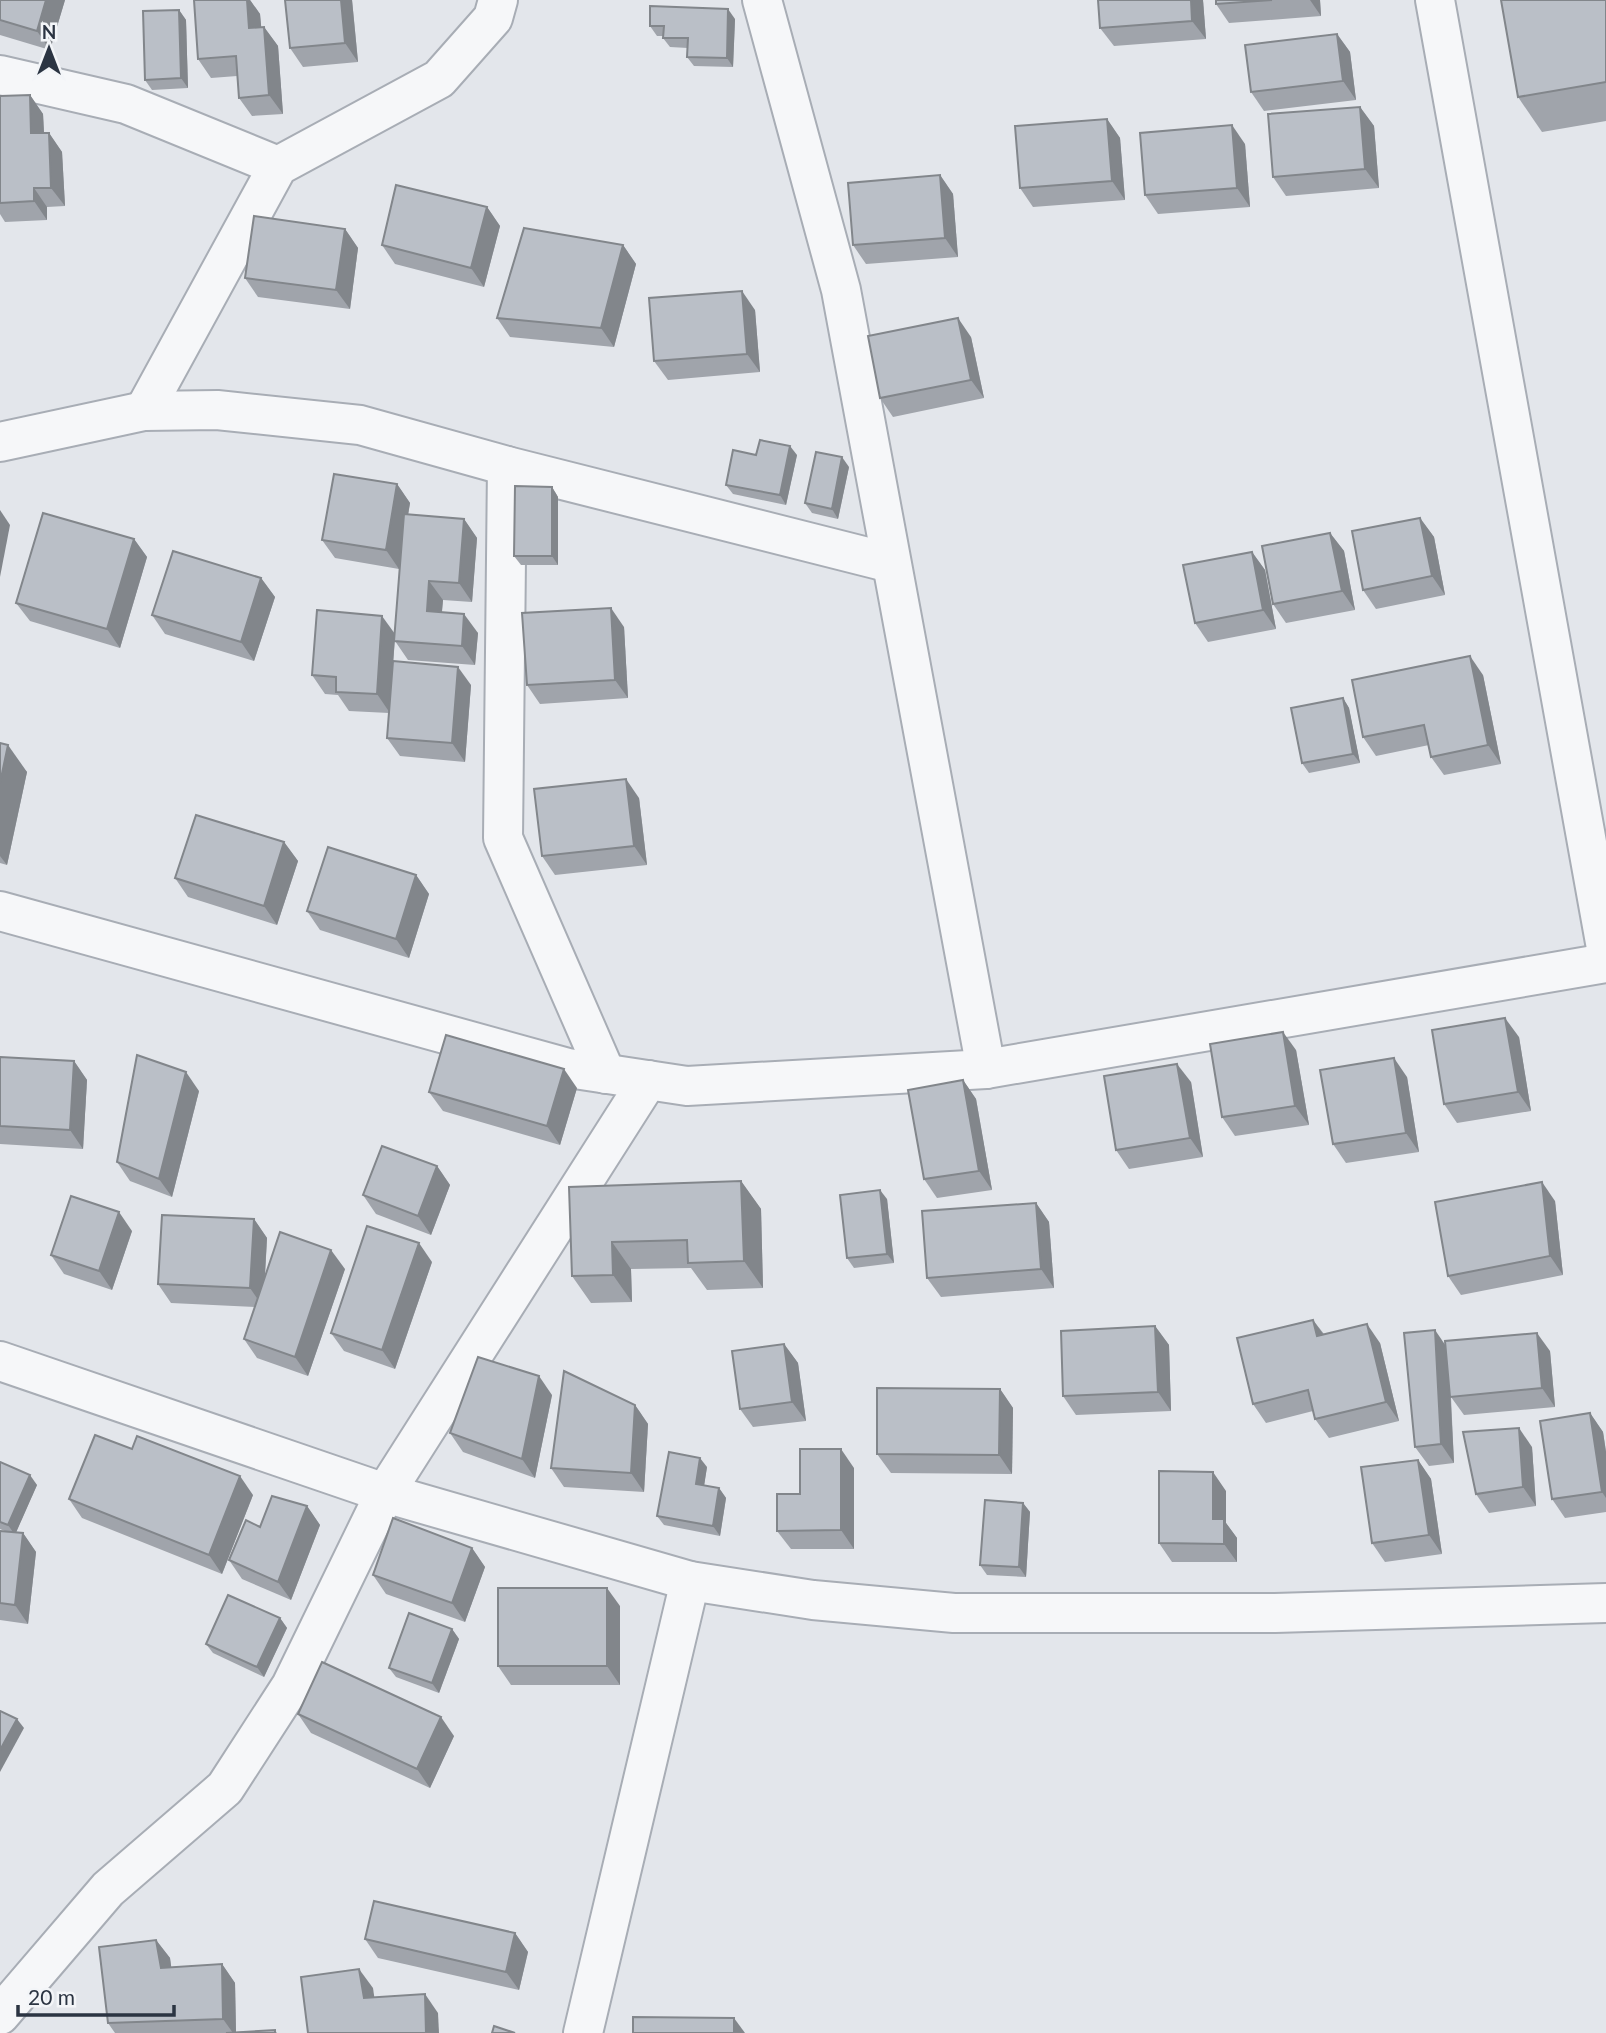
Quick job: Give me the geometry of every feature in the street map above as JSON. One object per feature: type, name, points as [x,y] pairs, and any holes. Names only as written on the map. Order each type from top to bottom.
[{"type":"street","points":[[144,411],[278,166],[439,79],[493,18],[498,0]]},
{"type":"street","points":[[762,0],[841,290],[986,1069]]},
{"type":"street","points":[[1435,0],[1606,948]]},
{"type":"street","points":[[0,75],[126,104],[278,166]]},
{"type":"street","points":[[0,442],[144,411],[217,410],[360,425],[507,466],[891,563]]},
{"type":"street","points":[[507,466],[503,838],[606,1074]]},
{"type":"street","points":[[0,911],[568,1068],[687,1086],[986,1069],[1606,963]]},
{"type":"street","points":[[0,2015],[108,1889],[225,1788],[291,1686],[385,1493],[648,1080]]},
{"type":"street","points":[[0,1361],[385,1493],[690,1581],[813,1600],[954,1613],[1275,1614],[1606,1603]]},
{"type":"street","points":[[583,2033],[690,1581]]},
{"type":"building","points":[[0,0],[46,0],[37,31],[0,20]]},
{"type":"building","points":[[194,0],[247,0],[249,28],[264,27],[269,95],[239,98],[236,56],[198,59]]},
{"type":"building","points":[[285,0],[341,0],[345,43],[290,48]]},
{"type":"building","points":[[1098,0],[1191,0],[1192,21],[1100,28]]},
{"type":"building","points":[[1216,0],[1272,0],[1216,4]]},
{"type":"building","points":[[1501,0],[1606,0],[1606,82],[1518,97]]},
{"type":"building","points":[[650,6],[728,9],[727,58],[687,57],[688,38],[663,38],[664,26],[650,26]]},
{"type":"building","points":[[179,10],[181,78],[145,80],[143,11]]},
{"type":"building","points":[[1337,34],[1343,81],[1251,92],[1245,45]]},
{"type":"building","points":[[30,95],[31,133],[49,133],[51,188],[34,188],[34,201],[0,203],[0,96]]},
{"type":"building","points":[[1360,107],[1365,169],[1273,177],[1268,114]]},
{"type":"building","points":[[1107,119],[1112,181],[1020,188],[1015,126]]},
{"type":"building","points":[[1232,125],[1237,188],[1145,195],[1140,133]]},
{"type":"building","points":[[940,175],[945,238],[853,245],[848,183]]},
{"type":"building","points":[[396,185],[487,207],[471,268],[382,245]]},
{"type":"building","points":[[254,216],[345,229],[336,290],[245,278]]},
{"type":"building","points":[[524,228],[623,245],[601,328],[497,318]]},
{"type":"building","points":[[742,291],[747,354],[654,361],[649,298]]},
{"type":"building","points":[[958,318],[971,380],[880,398],[868,336]]},
{"type":"building","points":[[760,440],[790,446],[780,495],[726,485],[733,450],[756,455]]},
{"type":"building","points":[[816,452],[842,457],[832,509],[805,503]]},
{"type":"building","points":[[334,474],[397,484],[386,550],[322,540]]},
{"type":"building","points":[[515,486],[552,487],[552,556],[514,556]]},
{"type":"building","points":[[43,513],[134,539],[107,629],[16,603]]},
{"type":"building","points":[[404,514],[464,519],[459,583],[429,581],[427,611],[464,614],[462,646],[394,641]]},
{"type":"building","points":[[1420,518],[1432,576],[1363,590],[1352,531]]},
{"type":"building","points":[[1330,533],[1342,591],[1273,604],[1262,546]]},
{"type":"building","points":[[173,551],[261,578],[241,642],[152,615]]},
{"type":"building","points":[[1252,552],[1263,610],[1195,623],[1183,565]]},
{"type":"building","points":[[611,608],[615,680],[527,685],[522,613]]},
{"type":"building","points":[[317,610],[382,616],[377,694],[336,692],[336,677],[312,675]]},
{"type":"building","points":[[1470,656],[1488,745],[1431,757],[1424,725],[1363,737],[1352,680]]},
{"type":"building","points":[[393,661],[458,667],[452,743],[387,738]]},
{"type":"building","points":[[1343,698],[1353,754],[1302,763],[1291,708]]},
{"type":"building","points":[[0,743],[8,745],[0,783]]},
{"type":"building","points":[[626,779],[634,846],[542,856],[534,789]]},
{"type":"building","points":[[196,815],[284,842],[264,906],[175,878]]},
{"type":"building","points":[[328,847],[416,875],[396,939],[307,911]]},
{"type":"building","points":[[1505,1018],[1518,1092],[1444,1104],[1432,1030]]},
{"type":"building","points":[[1283,1032],[1295,1106],[1222,1117],[1210,1044]]},
{"type":"building","points":[[446,1035],[564,1069],[547,1126],[429,1092]]},
{"type":"building","points":[[137,1055],[186,1072],[159,1179],[117,1162]]},
{"type":"building","points":[[0,1057],[74,1061],[70,1130],[0,1126]]},
{"type":"building","points":[[1394,1058],[1406,1133],[1333,1144],[1320,1070]]},
{"type":"building","points":[[1177,1064],[1190,1138],[1116,1150],[1104,1076]]},
{"type":"building","points":[[963,1080],[979,1171],[924,1179],[908,1090]]},
{"type":"building","points":[[382,1146],[437,1166],[418,1216],[363,1195]]},
{"type":"building","points":[[741,1181],[744,1261],[688,1263],[687,1240],[612,1242],[613,1275],[572,1276],[569,1187]]},
{"type":"building","points":[[1542,1182],[1550,1256],[1448,1276],[1435,1202]]},
{"type":"building","points":[[880,1190],[887,1254],[847,1258],[840,1195]]},
{"type":"building","points":[[71,1196],[119,1212],[99,1271],[51,1255]]},
{"type":"building","points":[[1036,1203],[1041,1269],[927,1278],[922,1211]]},
{"type":"building","points":[[162,1215],[254,1219],[250,1288],[158,1284]]},
{"type":"building","points":[[367,1226],[419,1243],[382,1350],[331,1333]]},
{"type":"building","points":[[280,1232],[331,1250],[295,1357],[244,1339]]},
{"type":"building","points":[[1313,1320],[1317,1336],[1367,1324],[1386,1402],[1315,1419],[1308,1390],[1253,1404],[1237,1338]]},
{"type":"building","points":[[1155,1326],[1158,1392],[1063,1396],[1061,1331]]},
{"type":"building","points":[[1435,1330],[1441,1444],[1415,1447],[1404,1333]]},
{"type":"building","points":[[1537,1333],[1542,1388],[1450,1397],[1445,1341]]},
{"type":"building","points":[[784,1344],[792,1402],[740,1409],[732,1351]]},
{"type":"building","points":[[478,1357],[539,1376],[522,1459],[450,1433]]},
{"type":"building","points":[[564,1371],[635,1405],[631,1473],[551,1468]]},
{"type":"building","points":[[877,1388],[1000,1389],[999,1455],[877,1454]]},
{"type":"building","points":[[1590,1413],[1602,1492],[1552,1499],[1540,1421]]},
{"type":"building","points":[[1519,1428],[1523,1487],[1476,1494],[1463,1432]]},
{"type":"building","points":[[95,1435],[132,1449],[137,1436],[240,1476],[209,1555],[69,1499]]},
{"type":"building","points":[[800,1449],[841,1449],[841,1530],[777,1531],[777,1494],[800,1494]]},
{"type":"building","points":[[669,1452],[700,1458],[696,1484],[719,1488],[713,1526],[657,1516]]},
{"type":"building","points":[[1418,1460],[1429,1535],[1372,1543],[1361,1467]]},
{"type":"building","points":[[0,1462],[30,1475],[8,1525],[0,1522]]},
{"type":"building","points":[[1159,1471],[1213,1472],[1213,1519],[1224,1519],[1224,1544],[1159,1543]]},
{"type":"building","points":[[272,1496],[307,1506],[278,1582],[229,1560],[246,1520],[260,1527]]},
{"type":"building","points":[[985,1500],[1023,1503],[1019,1567],[980,1565]]},
{"type":"building","points":[[393,1518],[472,1548],[452,1603],[373,1575]]},
{"type":"building","points":[[0,1531],[23,1533],[15,1605],[0,1603]]},
{"type":"building","points":[[498,1588],[607,1588],[607,1666],[498,1666]]},
{"type":"building","points":[[228,1595],[280,1618],[257,1667],[206,1644]]},
{"type":"building","points":[[409,1613],[452,1629],[432,1683],[389,1668]]},
{"type":"building","points":[[322,1662],[441,1717],[417,1769],[298,1714]]},
{"type":"building","points":[[0,1711],[17,1719],[0,1750]]},
{"type":"building","points":[[374,1901],[515,1933],[506,1972],[365,1939]]},
{"type":"building","points":[[156,1940],[161,1968],[222,1964],[223,2019],[108,2023],[99,1947]]},
{"type":"building","points":[[359,1969],[364,1998],[425,1994],[426,2033],[308,2033],[301,1977]]},
{"type":"building","points":[[633,2017],[734,2018],[734,2033],[633,2033]]},
{"type":"building","points":[[494,2026],[515,2033],[492,2033]]},
{"type":"building","points":[[275,2030],[275,2033],[226,2033]]}]
